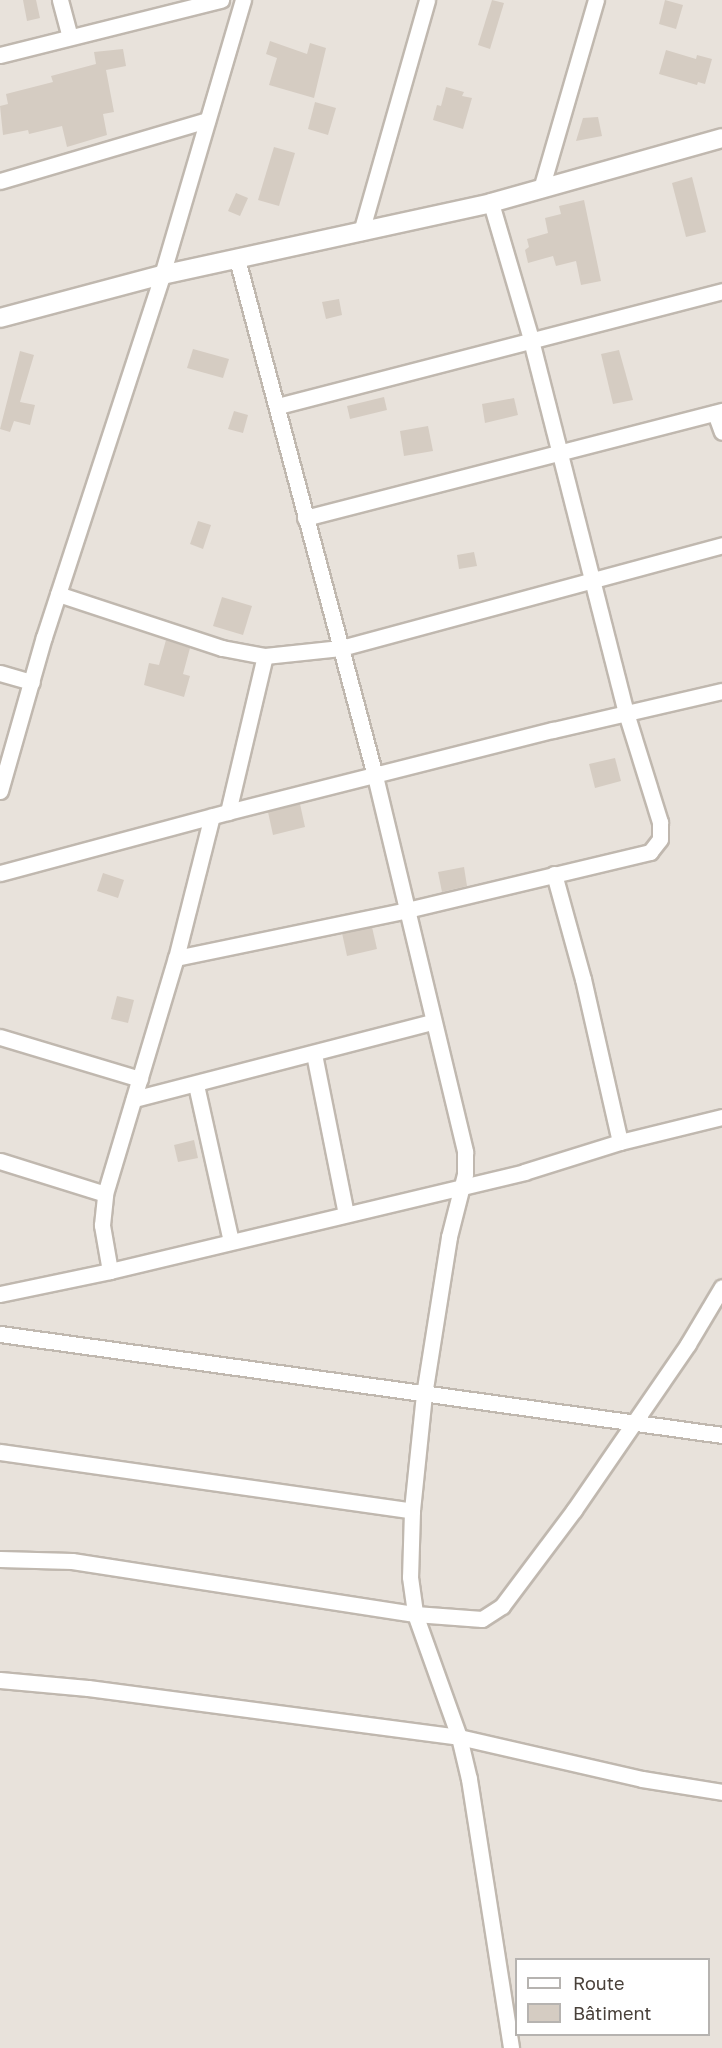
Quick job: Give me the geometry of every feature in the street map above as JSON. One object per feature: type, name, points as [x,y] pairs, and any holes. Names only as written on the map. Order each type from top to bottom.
[{"type":"street","points":[[60,0],[70,37]]},
{"type":"street","points":[[0,55],[221,0]]},
{"type":"street","points":[[0,791],[58,594],[162,275],[243,0]]},
{"type":"street","points":[[361,232],[427,0]]},
{"type":"street","points":[[541,189],[596,0]]},
{"type":"street","points":[[0,181],[207,120]]},
{"type":"street","points":[[0,318],[162,275],[491,203],[722,138]]},
{"type":"street","points":[[176,957],[407,910],[650,852],[660,839],[660,822],[626,713],[531,339],[491,203]]},
{"type":"street","points":[[237,259],[375,776],[432,1022],[465,1152],[462,1187],[449,1237],[424,1394],[412,1511],[410,1577],[415,1614],[459,1737],[473,1798],[512,2048]]},
{"type":"street","points":[[278,406],[722,291]]},
{"type":"street","points":[[305,518],[718,412],[722,432]]},
{"type":"street","points":[[58,594],[222,648],[265,656],[341,648],[722,545]]},
{"type":"street","points":[[228,812],[265,656]]},
{"type":"street","points":[[0,673],[32,682]]},
{"type":"street","points":[[0,873],[212,816],[722,691]]},
{"type":"street","points":[[110,1271],[101,1218],[105,1194],[176,957],[212,816]]},
{"type":"street","points":[[554,874],[583,979],[620,1142]]},
{"type":"street","points":[[134,1099],[196,1085],[432,1022]]},
{"type":"street","points":[[0,1037],[140,1079]]},
{"type":"street","points":[[314,1054],[346,1214]]},
{"type":"street","points":[[196,1085],[231,1241]]},
{"type":"street","points":[[0,1294],[110,1271],[524,1172],[620,1142],[722,1117]]},
{"type":"street","points":[[0,1161],[105,1194]]},
{"type":"street","points":[[0,1559],[72,1561],[415,1614],[482,1619],[502,1606],[634,1423],[688,1344],[722,1287]]},
{"type":"street","points":[[0,1334],[722,1435]]},
{"type":"street","points":[[0,1452],[126,1468],[412,1511]]},
{"type":"street","points":[[0,1680],[88,1688],[459,1737],[642,1779],[722,1792]]},
{"type":"shaded area","points":[[0,0],[722,0],[722,2048],[0,2048]]},
{"type":"building","points":[[23,0],[36,0],[40,18],[27,21]]},
{"type":"building","points":[[492,0],[504,3],[490,49],[478,45]]},
{"type":"building","points":[[665,0],[683,5],[676,29],[659,24]]},
{"type":"building","points":[[270,41],[307,54],[310,43],[326,48],[314,98],[269,85],[277,58],[266,54]]},
{"type":"building","points":[[123,49],[126,66],[106,70],[114,112],[103,114],[107,135],[67,147],[62,126],[29,134],[28,130],[3,135],[0,106],[8,104],[6,94],[53,82],[51,76],[96,64],[94,52]]},
{"type":"building","points":[[666,50],[696,59],[697,55],[712,59],[705,84],[698,82],[697,85],[659,74]]},
{"type":"building","points":[[446,87],[464,92],[462,96],[472,98],[463,129],[433,120],[437,105],[441,106]]},
{"type":"building","points":[[315,102],[336,108],[328,135],[308,129]]},
{"type":"building","points":[[598,117],[602,136],[576,141],[583,118]]},
{"type":"building","points":[[274,147],[295,153],[279,206],[258,200]]},
{"type":"building","points":[[692,177],[706,232],[686,237],[672,183]]},
{"type":"building","points":[[236,193],[248,198],[240,216],[228,211]]},
{"type":"building","points":[[584,200],[601,281],[581,285],[576,261],[556,266],[553,256],[528,263],[525,250],[529,247],[527,239],[548,233],[545,218],[561,214],[559,206]]},
{"type":"building","points":[[339,299],[342,315],[326,319],[322,302]]},
{"type":"building","points":[[193,349],[229,359],[223,378],[187,368]]},
{"type":"building","points":[[619,350],[633,400],[613,404],[601,354]]},
{"type":"building","points":[[20,351],[34,355],[20,402],[35,405],[30,425],[14,421],[10,432],[0,429]]},
{"type":"building","points":[[384,397],[387,410],[350,419],[347,406]]},
{"type":"building","points":[[514,398],[518,415],[485,423],[482,404]]},
{"type":"building","points":[[234,411],[248,415],[243,433],[228,429]]},
{"type":"building","points":[[428,426],[433,451],[404,456],[400,431]]},
{"type":"building","points":[[198,521],[211,525],[203,549],[190,544]]},
{"type":"building","points":[[474,552],[477,566],[459,569],[457,555]]},
{"type":"building","points":[[222,597],[252,606],[243,635],[213,626]]},
{"type":"building","points":[[166,640],[190,648],[183,674],[190,676],[184,697],[144,685],[149,663],[159,665]]},
{"type":"building","points":[[615,758],[621,781],[595,788],[589,764]]},
{"type":"building","points":[[300,804],[305,827],[273,835],[268,812]]},
{"type":"building","points":[[464,867],[467,886],[442,892],[438,872]]},
{"type":"building","points":[[103,873],[124,880],[118,898],[97,891]]},
{"type":"building","points":[[372,927],[377,949],[347,956],[342,933]]},
{"type":"building","points":[[117,996],[134,1000],[128,1023],[111,1019]]},
{"type":"building","points":[[194,1140],[198,1158],[178,1162],[174,1145]]}]
